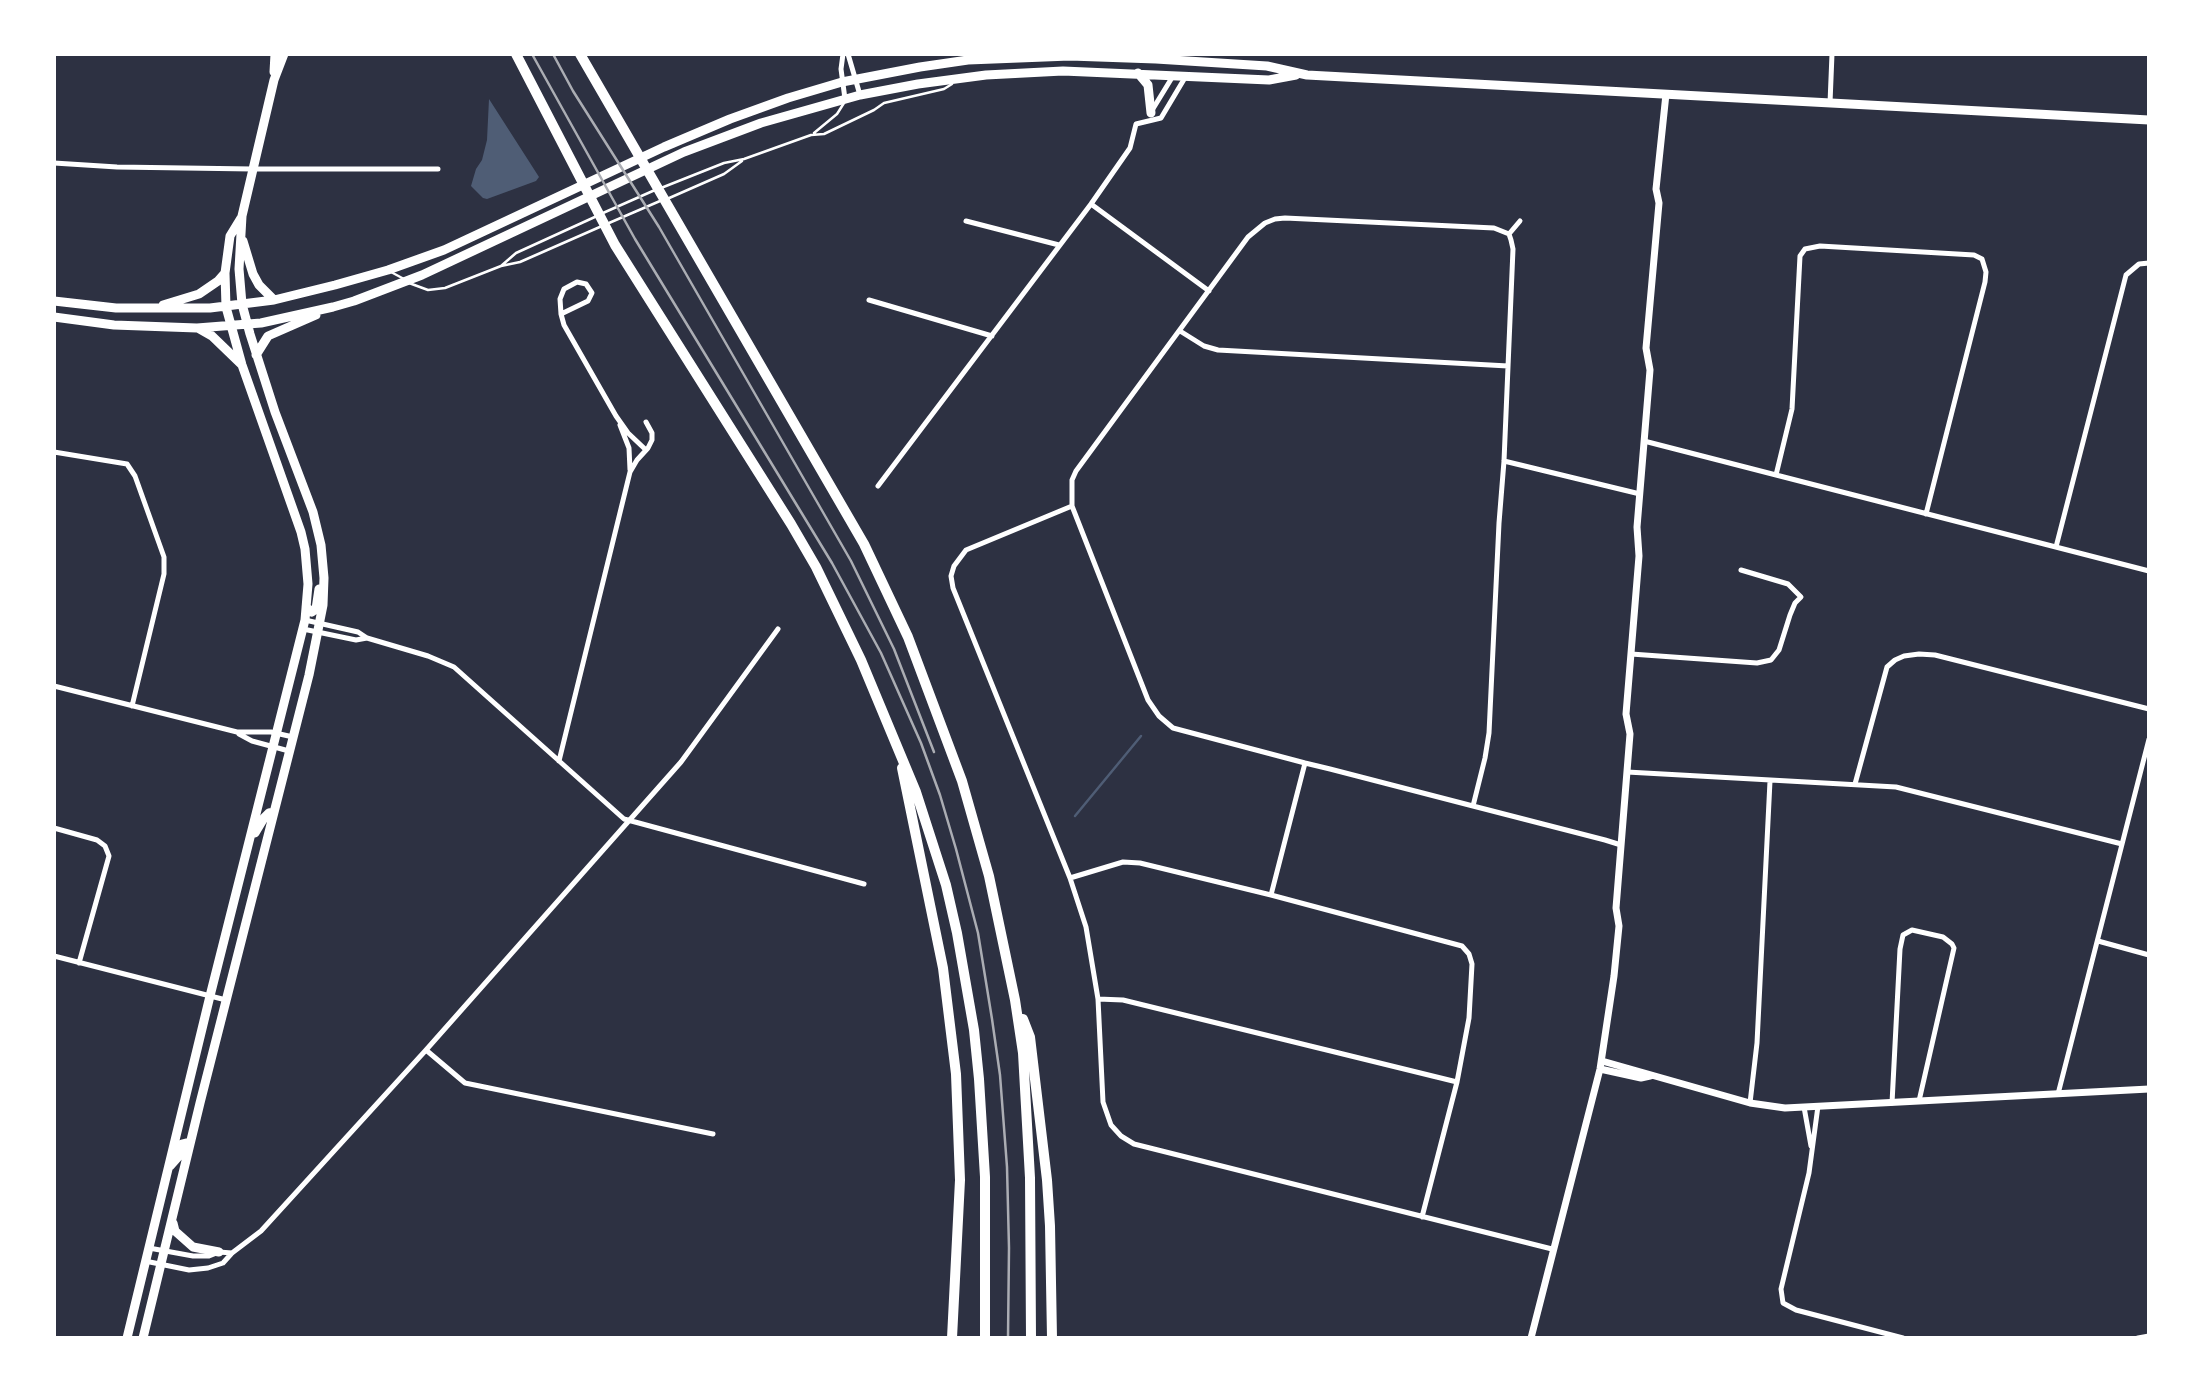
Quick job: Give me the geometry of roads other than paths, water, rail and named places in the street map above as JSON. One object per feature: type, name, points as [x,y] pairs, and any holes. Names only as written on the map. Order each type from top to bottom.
[{"type":"highway","points":[[511,54],[545,111]]},
{"type":"highway","points":[[516,54],[615,245],[816,567],[861,660],[916,792],[946,885],[974,1030],[985,1177],[985,1338]]},
{"type":"highway","points":[[580,54],[864,544],[887,590],[928,687],[973,817],[989,876],[1015,1000],[1023,1053],[1028,1129],[1031,1338]]},
{"type":"highway","points":[[897,746],[943,968],[956,1074],[960,1180],[953,1338]]},
{"type":"highway","points":[[1015,1000],[1030,1037],[1043,1137],[1050,1226],[1052,1338]]},
{"type":"main road","points":[[274,80],[275,54]]},
{"type":"main road","points":[[143,1338],[320,627],[324,578],[321,545],[307,495],[247,325],[239,269],[242,216],[274,80],[284,54]]},
{"type":"main road","points":[[1211,54],[1218,63]]},
{"type":"main road","points":[[1173,76],[1179,57]]},
{"type":"main road","points":[[54,301],[117,308],[226,307],[274,300],[388,270],[444,250],[730,119],[842,82],[920,67],[997,58],[1179,57],[1267,66],[1298,75]]},
{"type":"main road","points":[[1186,76],[1192,58]]},
{"type":"main road","points":[[256,355],[268,337],[333,307],[407,281],[669,159],[761,123],[845,99],[961,78],[1063,71],[1269,80],[1298,75],[2149,120]]},
{"type":"main road","points":[[1138,73],[1148,85],[1150,117]]},
{"type":"main road","points":[[127,1338],[304,624],[306,607],[308,583],[305,548],[242,365],[226,307],[225,273],[230,236],[242,216]]},
{"type":"main road","points":[[241,236],[253,274],[259,285],[274,300]]},
{"type":"main road","points":[[151,309],[199,293],[225,273]]},
{"type":"main road","points":[[54,317],[114,325],[198,328],[247,325],[333,307]]},
{"type":"main road","points":[[198,328],[212,336],[242,365]]},
{"type":"main road","points":[[290,500],[307,495]]},
{"type":"main road","points":[[306,607],[312,612],[316,609],[317,593],[324,578]]},
{"type":"main road","points":[[249,843],[264,818],[274,812]]},
{"type":"main road","points":[[167,1170],[178,1157],[182,1144],[190,1142]]},
{"type":"main road","points":[[172,1218],[174,1231],[182,1239],[203,1250],[219,1252]]},
{"type":"street","points":[[845,54],[860,95]]},
{"type":"street","points":[[845,54],[841,69],[845,99]]},
{"type":"street","points":[[1829,103],[1832,54]]},
{"type":"street","points":[[1150,117],[1173,76]]},
{"type":"street","points":[[878,486],[1091,204],[1130,148],[1136,124],[1150,117],[1161,118],[1186,76]]},
{"type":"street","points":[[1531,1338],[1601,1065],[1618,939],[1616,908],[1630,734],[1626,714],[1650,370],[1646,348],[1658,203],[1656,189],[1666,94]]},
{"type":"street","points":[[54,163],[117,167],[439,169]]},
{"type":"street","points":[[1091,204],[1209,291]]},
{"type":"street","points":[[1473,806],[1489,733],[1513,249],[1508,234],[1494,228],[1275,219],[1265,223],[1248,237],[1076,471],[1070,493],[1072,506],[1148,700],[1158,716],[1173,728],[1621,845]]},
{"type":"street","points":[[966,221],[1059,245]]},
{"type":"street","points":[[1508,234],[1520,222]]},
{"type":"street","points":[[1776,475],[1792,409],[1800,256],[1805,249],[1820,246],[1974,255],[1982,259],[1986,272],[1985,282],[1926,514]]},
{"type":"street","points":[[2056,547],[2126,275],[2139,264],[2149,263]]},
{"type":"street","points":[[561,314],[588,301],[592,293],[586,284],[578,282],[564,289],[560,299],[561,314],[564,325],[616,416],[628,433],[646,450]]},
{"type":"street","points":[[869,300],[992,335]]},
{"type":"street","points":[[1180,331],[1204,346],[1218,350],[1508,366]]},
{"type":"street","points":[[559,761],[630,472],[629,448],[616,416]]},
{"type":"street","points":[[630,472],[652,440],[652,433],[646,422]]},
{"type":"street","points":[[1644,441],[2149,570]]},
{"type":"street","points":[[54,452],[127,464],[135,476],[164,557],[164,574],[132,706]]},
{"type":"street","points":[[1504,461],[1640,494]]},
{"type":"street","points":[[1072,506],[966,550],[959,557],[951,576],[953,588],[1070,878],[1086,927],[1098,999],[1102,1102],[1111,1125],[1121,1136],[1134,1144],[1552,1250]]},
{"type":"street","points":[[1631,654],[1757,663],[1771,660],[1779,650],[1790,615],[1801,597],[1788,584],[1741,570]]},
{"type":"street","points":[[304,624],[356,640],[367,638]]},
{"type":"street","points":[[304,624],[358,632],[367,638],[428,656],[454,667],[629,822],[864,884]]},
{"type":"street","points":[[145,1261],[189,1269],[208,1268],[223,1263],[261,1231],[426,1050],[681,762],[778,629]]},
{"type":"street","points":[[1855,784],[1888,667],[1904,656],[1936,655],[2149,709]]},
{"type":"street","points":[[54,685],[237,732],[277,733],[293,737]]},
{"type":"street","points":[[237,732],[252,741],[289,751]]},
{"type":"street","points":[[2059,1094],[2149,739]]},
{"type":"street","points":[[1270,895],[1306,763]]},
{"type":"street","points":[[1627,772],[1896,787],[2122,844]]},
{"type":"street","points":[[1750,1103],[1757,1043],[1770,780]]},
{"type":"street","points":[[54,828],[97,840],[105,846],[109,856],[79,963]]},
{"type":"street","points":[[1070,878],[1123,862],[1140,863],[1462,946],[1469,954],[1472,964],[1471,1004],[1457,1082],[1422,1217]]},
{"type":"street","points":[[1892,1103],[1901,940],[1906,932],[1912,930],[1943,937],[1954,948],[1919,1101]]},
{"type":"street","points":[[2098,941],[2149,955]]},
{"type":"street","points":[[54,956],[226,1000]]},
{"type":"street","points":[[1098,999],[1123,1000],[1457,1082]]},
{"type":"street","points":[[426,1050],[465,1083],[713,1134]]},
{"type":"street","points":[[1601,1065],[1644,1072],[1650,1076],[1750,1103],[1785,1108],[2149,1089]]},
{"type":"street","points":[[1804,1107],[1811,1149]]},
{"type":"street","points":[[1818,1107],[1809,1172],[1781,1289],[1783,1303],[1796,1310],[1903,1338]]},
{"type":"street","points":[[148,1248],[201,1257],[219,1252],[232,1253]]},
{"type":"street","points":[[2138,1338],[2149,1336]]},
{"type":"lane","points":[[501,266],[516,253],[679,179],[811,135],[831,131],[884,103],[944,89],[961,78]]},
{"type":"lane","points":[[811,135],[837,114],[845,99]]},
{"type":"lane","points":[[388,270],[428,290],[445,288],[501,266],[520,262],[685,191],[724,174],[744,159]]},
{"type":"water","points":[[489,99],[539,177],[536,181],[487,199],[471,186],[487,140]]},
{"type":"waterway","points":[[1075,816],[1141,736]]},
{"type":"railway","points":[[532,54],[635,239],[832,563],[881,653],[921,743],[940,795],[978,933],[992,1019],[1000,1075],[1007,1167],[1008,1338]]},
{"type":"railway","points":[[553,54],[573,91],[659,227],[851,561],[894,649],[934,752]]}]
